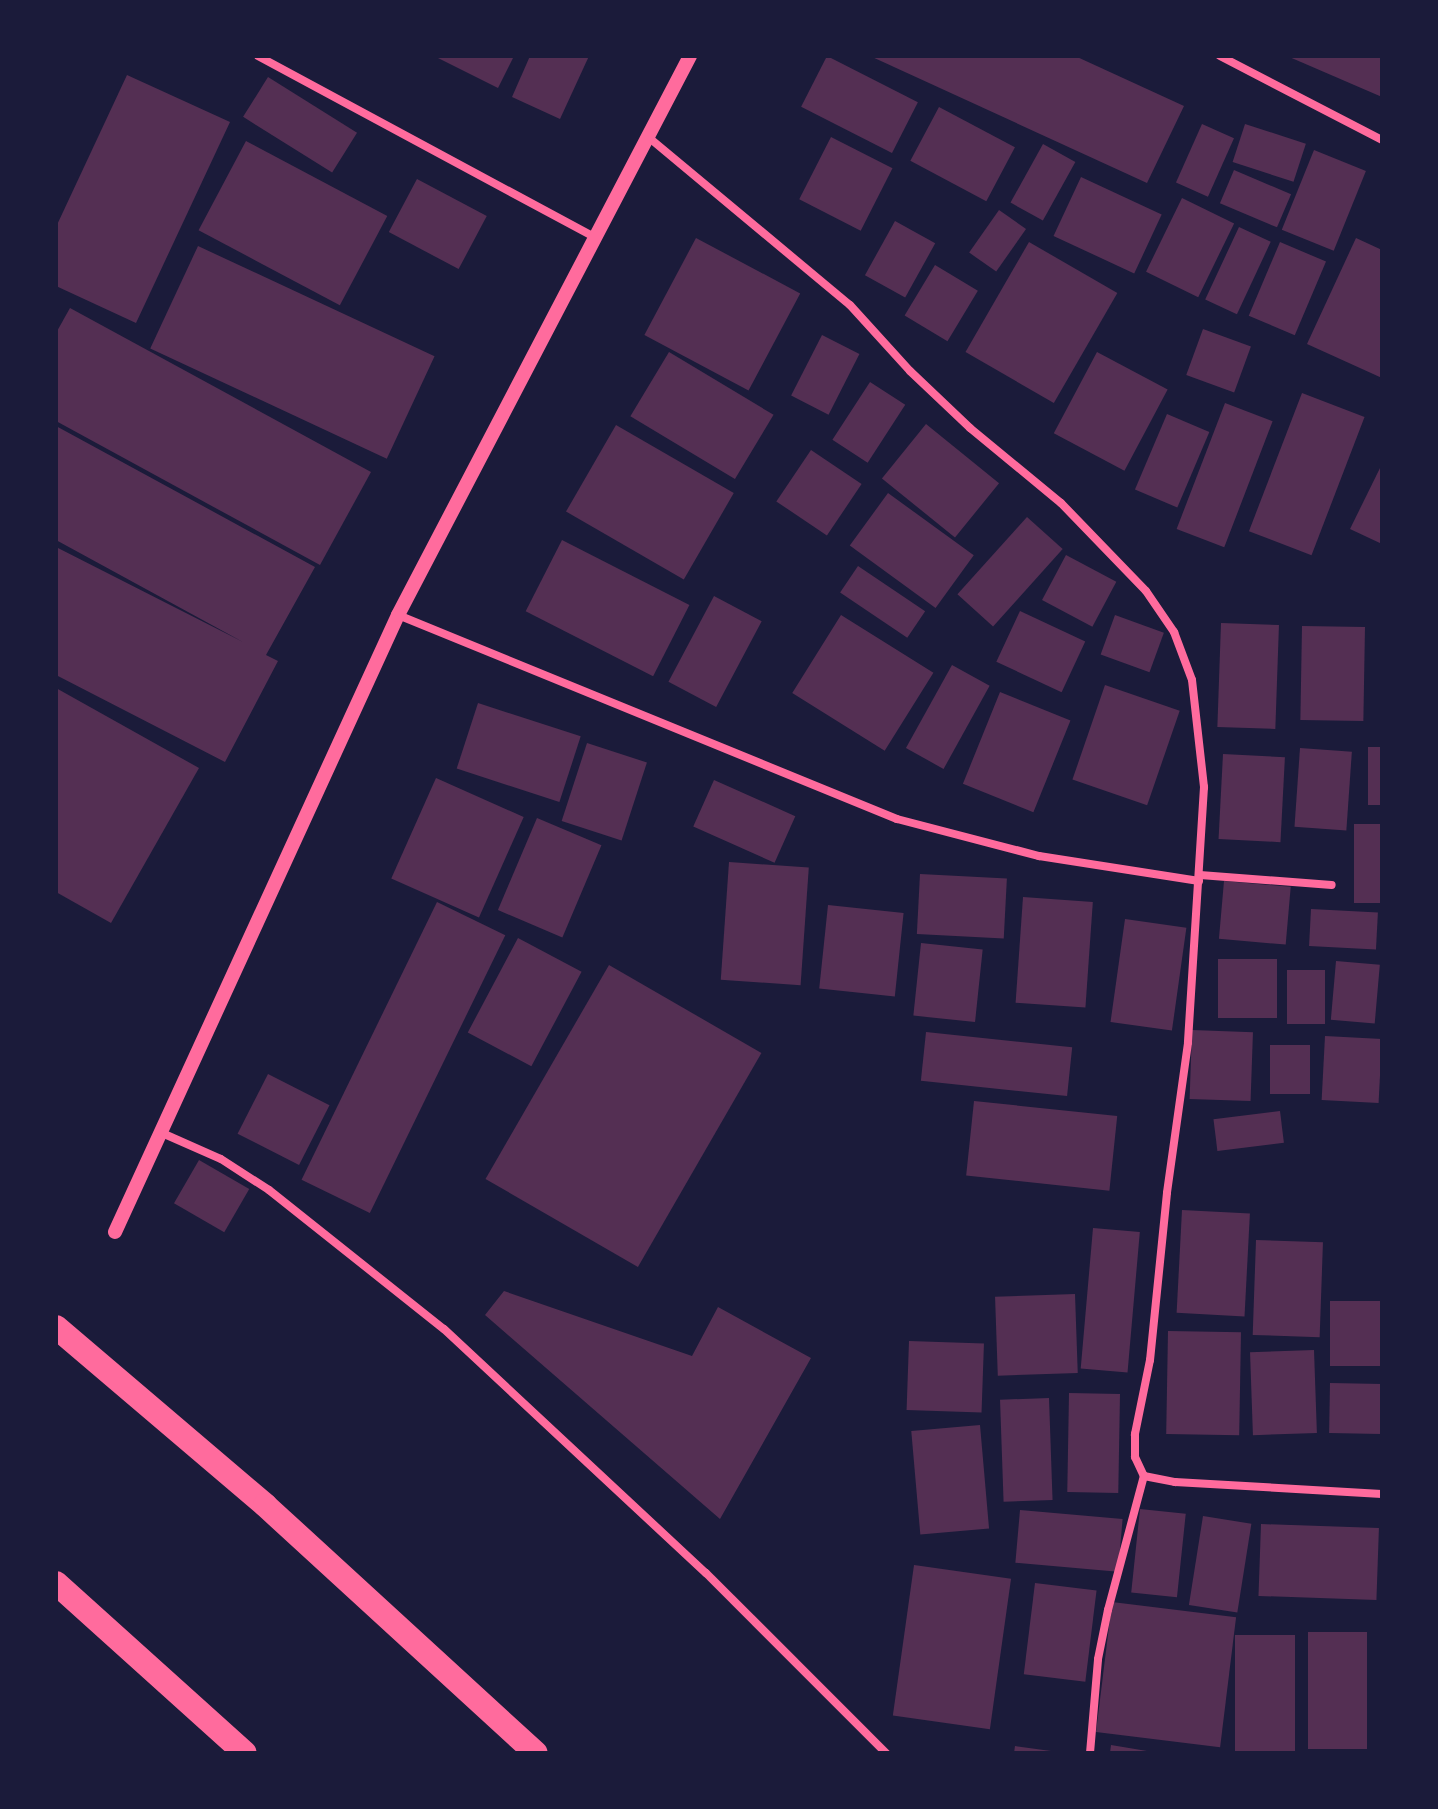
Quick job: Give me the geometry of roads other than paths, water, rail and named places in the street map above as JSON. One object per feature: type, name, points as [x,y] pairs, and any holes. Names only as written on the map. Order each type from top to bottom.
[{"type":"highway","points":[[56,1327],[265,1505],[536,1753]]},
{"type":"highway","points":[[56,1583],[245,1753]]},
{"type":"street","points":[[258,56],[594,237]]},
{"type":"street","points":[[115,1232],[398,615],[690,56]]},
{"type":"street","points":[[1220,56],[1382,140]]},
{"type":"street","points":[[646,136],[850,305],[910,371],[970,428],[1061,503],[1146,591],[1174,632],[1192,680],[1204,787],[1188,1043],[1167,1193],[1150,1360],[1135,1434],[1135,1457],[1144,1476],[1098,1659],[1090,1753]]},
{"type":"street","points":[[398,615],[897,819],[1039,856],[1199,878],[1332,885]]},
{"type":"street","points":[[162,1133],[221,1159],[269,1190],[444,1329],[706,1573],[886,1753]]},
{"type":"street","points":[[1144,1476],[1175,1482],[1382,1494]]}]
